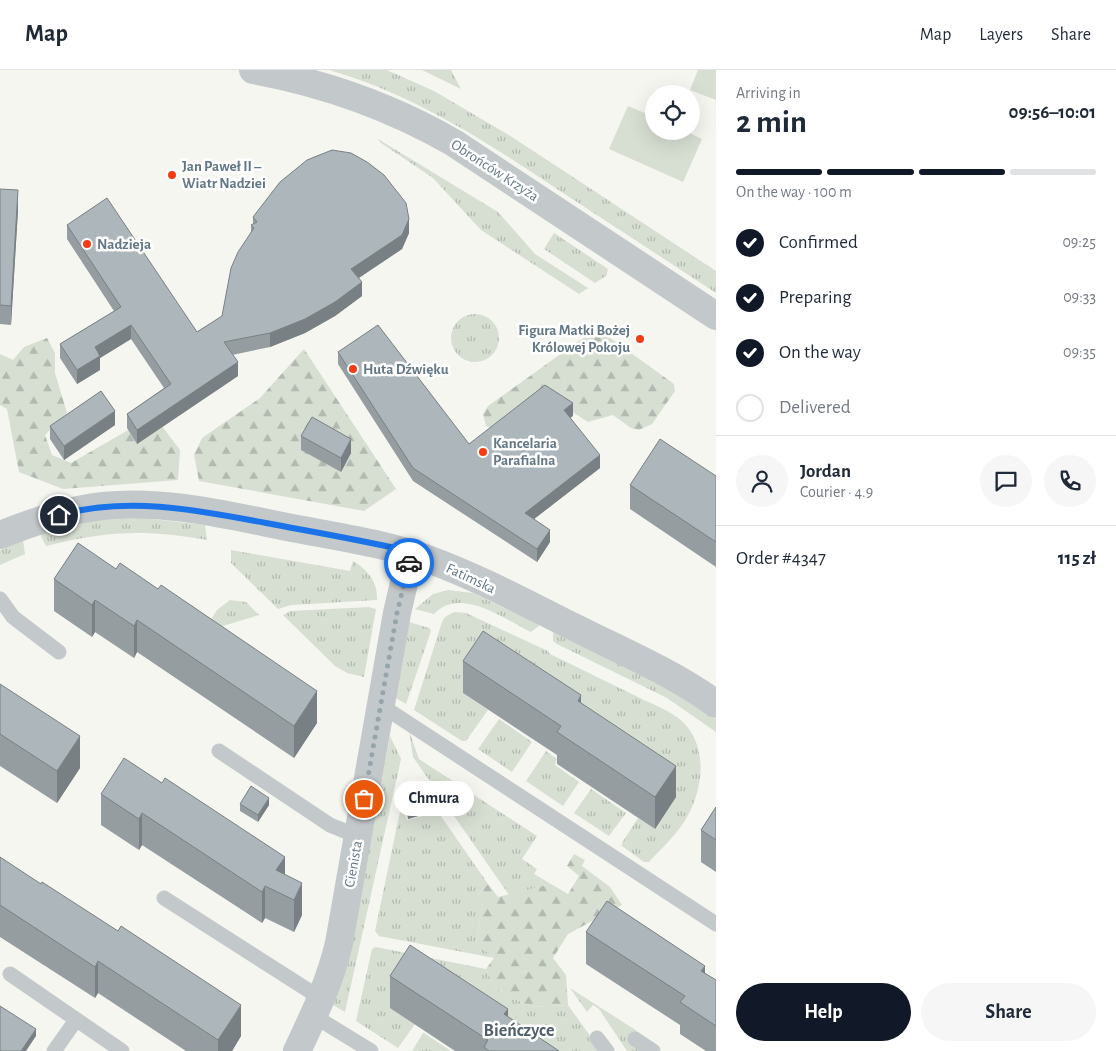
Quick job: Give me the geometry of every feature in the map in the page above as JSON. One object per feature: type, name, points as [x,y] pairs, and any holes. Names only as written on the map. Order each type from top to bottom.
[{"type":"street","name":"Obrońców Krzyża","points":[[271,72],[316,84],[389,109],[420,123],[454,143],[716,316]]},
{"type":"street","name":"Fatimska","points":[[0,535],[26,524],[70,512],[104,506],[138,504],[196,510],[363,541],[411,553],[455,571],[561,620],[675,678],[716,704]]},
{"type":"street","name":"Cienista","points":[[297,1051],[332,974],[382,706],[397,613],[411,553]]},
{"type":"lane","points":[[0,599],[13,617],[59,652]]},
{"type":"lane","points":[[382,706],[716,924]]},
{"type":"lane","points":[[219,751],[330,825],[357,836]]},
{"type":"lane","points":[[164,898],[318,1007],[371,1051]]},
{"type":"lane","points":[[10,974],[122,1051]]},
{"type":"lane","points":[[54,1051],[76,1020]]},
{"type":"lane","points":[[597,1038],[607,1051]]},
{"type":"lane","points":[[635,1039],[653,1051]]},
{"type":"green space","points":[[329,70],[387,70],[434,91],[512,137],[716,271],[716,293],[503,154],[447,120],[390,92]]},
{"type":"green space","points":[[422,70],[451,70],[461,89]]},
{"type":"green space","points":[[698,70],[716,70],[716,100],[700,94],[700,85],[692,85]]},
{"type":"green space","points":[[628,106],[645,113],[645,140],[702,139],[683,182],[609,149]]},
{"type":"green space","points":[[378,139],[498,212],[535,254],[588,288],[579,294],[481,230],[433,178],[381,143]]},
{"type":"green space","points":[[554,233],[608,269],[606,276],[595,283],[544,249]]},
{"type":"green space","points":[[470,314],[480,314],[492,321],[499,333],[499,343],[492,355],[480,362],[470,362],[462,358],[455,351],[451,343],[451,333],[455,325],[462,318]]},
{"type":"green space","points":[[595,333],[606,335],[674,384],[675,391],[652,424],[639,430],[631,428],[613,415],[588,422],[544,394],[494,429],[486,426],[483,414],[488,406],[583,338]]},
{"type":"green space","points":[[47,338],[55,353],[55,373],[67,413],[45,435],[52,455],[71,463],[130,429],[159,422],[180,450],[178,480],[63,489],[19,472],[7,409],[0,405],[0,354],[13,360],[24,347]]},
{"type":"green space","points":[[304,349],[396,489],[364,511],[199,481],[194,455],[202,438],[260,398]]},
{"type":"green space","points":[[143,518],[205,525],[207,540],[164,534],[126,533],[88,537],[46,546],[39,533],[99,520]]},
{"type":"green space","points":[[23,540],[25,554],[0,565],[0,550]]},
{"type":"green space","points":[[231,550],[350,571],[353,561],[371,577],[376,588],[377,600],[291,605],[278,609],[231,563]]},
{"type":"green space","points":[[448,590],[473,593],[540,625],[531,632],[495,613],[469,604],[456,603],[445,606],[434,614],[415,609],[433,594]]},
{"type":"green space","points":[[230,600],[246,602],[259,615],[203,632],[217,610]]},
{"type":"green space","points":[[369,607],[376,609],[364,677],[347,673],[335,666],[283,615],[291,611]]},
{"type":"green space","points":[[454,612],[466,613],[548,651],[550,654],[666,711],[683,722],[692,733],[700,759],[699,786],[695,800],[682,825],[649,862],[644,862],[622,846],[622,843],[638,818],[655,829],[676,797],[463,693],[488,710],[466,741],[462,741],[414,710],[442,622],[445,617]]},
{"type":"green space","points":[[409,622],[429,628],[431,631],[406,704],[396,698],[396,694]]},
{"type":"green space","points":[[553,632],[637,671],[678,693],[716,719],[716,732],[667,698],[557,644],[553,641]]},
{"type":"green space","points":[[499,719],[532,742],[512,772],[478,749]]},
{"type":"green space","points":[[409,731],[419,759],[537,836],[522,859],[537,869],[534,874],[551,884],[509,895],[413,757]]},
{"type":"green space","points":[[390,736],[401,759],[345,1012],[333,1005],[349,958]]},
{"type":"green space","points":[[546,751],[557,759],[555,765],[579,782],[563,806],[526,781]]},
{"type":"green space","points":[[591,789],[626,813],[609,836],[574,813]]},
{"type":"green space","points":[[427,796],[488,884],[478,894],[483,902],[476,942],[494,958],[379,936],[375,931],[402,802],[407,820],[431,814]]},
{"type":"green space","points":[[574,854],[585,860],[582,866],[610,887],[622,905],[568,934],[553,958],[566,975],[568,1005],[531,1007],[496,989],[486,969],[494,958],[476,942],[483,902],[478,894],[488,884],[498,897],[551,884],[568,894],[579,876],[567,866]]},
{"type":"green space","points":[[376,947],[486,969],[496,989],[531,1007],[568,1005],[601,1051],[511,1051],[415,1024],[398,1048],[356,1021],[372,949]]},
{"type":"green space","points":[[570,988],[637,1031],[629,1042],[641,1051],[627,1051],[599,1009],[593,1005],[587,1012]]},
{"type":"green space","points":[[424,1033],[451,1051],[412,1051]]},
{"type":"building","points":[[332,150],[351,153],[384,175],[406,203],[409,219],[402,235],[351,269],[362,282],[335,302],[305,319],[270,333],[224,342],[238,362],[137,430],[127,414],[171,384],[131,325],[95,347],[100,356],[77,370],[60,344],[121,307],[67,225],[107,198],[197,332],[222,316],[231,268],[238,252],[254,228],[251,225],[257,222],[253,217],[280,182],[307,160]]},
{"type":"building","points":[[0,189],[18,190],[11,306],[0,305]]},
{"type":"building","points":[[378,325],[469,444],[545,385],[573,403],[564,410],[600,455],[525,513],[550,530],[537,549],[413,468],[338,352]]},
{"type":"building","points":[[101,391],[115,411],[64,446],[50,426]]},
{"type":"building","points":[[312,417],[351,439],[341,458],[301,436]]},
{"type":"building","points":[[660,439],[716,476],[716,542],[630,485]]},
{"type":"building","points":[[78,543],[116,569],[120,563],[158,589],[161,585],[317,691],[294,726],[137,620],[134,626],[95,600],[92,605],[54,579]]},
{"type":"building","points":[[483,631],[581,695],[578,701],[676,766],[655,797],[557,732],[561,726],[463,661]]},
{"type":"building","points":[[0,684],[80,736],[57,771],[0,734]]},
{"type":"building","points":[[124,758],[162,783],[165,778],[285,857],[276,870],[302,883],[294,900],[265,886],[262,892],[142,813],[139,819],[101,794]]},
{"type":"building","points":[[251,786],[269,798],[258,815],[240,804]]},
{"type":"building","points":[[423,787],[428,806],[408,812],[403,792]]},
{"type":"building","points":[[716,807],[716,840],[701,830]]},
{"type":"building","points":[[0,857],[118,931],[121,926],[241,1005],[218,1040],[98,961],[95,967],[0,905]]},
{"type":"building","points":[[607,901],[705,966],[701,971],[716,980],[716,1026],[680,1002],[685,996],[586,932]]},
{"type":"building","points":[[410,945],[508,1009],[504,1014],[559,1051],[489,1051],[484,1047],[488,1040],[390,976]]},
{"type":"building","points":[[0,1006],[36,1029],[21,1051],[0,1051]]},
{"type":"way so far","points":[[364,799],[397,613],[409,563]]},
{"type":"place","name":"Jan Paweł II – Wiatr Nadziei","points":[[172,175]]},
{"type":"place","name":"Nadzieja","points":[[87,244]]},
{"type":"place","name":"Figura Matki Bożej Królowej Pokoju","points":[[640,339]]},
{"type":"place","name":"Huta Dźwięku","points":[[353,369]]},
{"type":"place","name":"Kancelaria Parafialna","points":[[483,452]]},
{"type":"place","name":"Chmura","points":[[364,799]]},
{"type":"district","name":"Bieńczyce","points":[[519,1030]]},
{"type":"route","points":[[59,515],[86,508],[138,504],[196,510],[390,547],[411,553],[409,563]]}]
